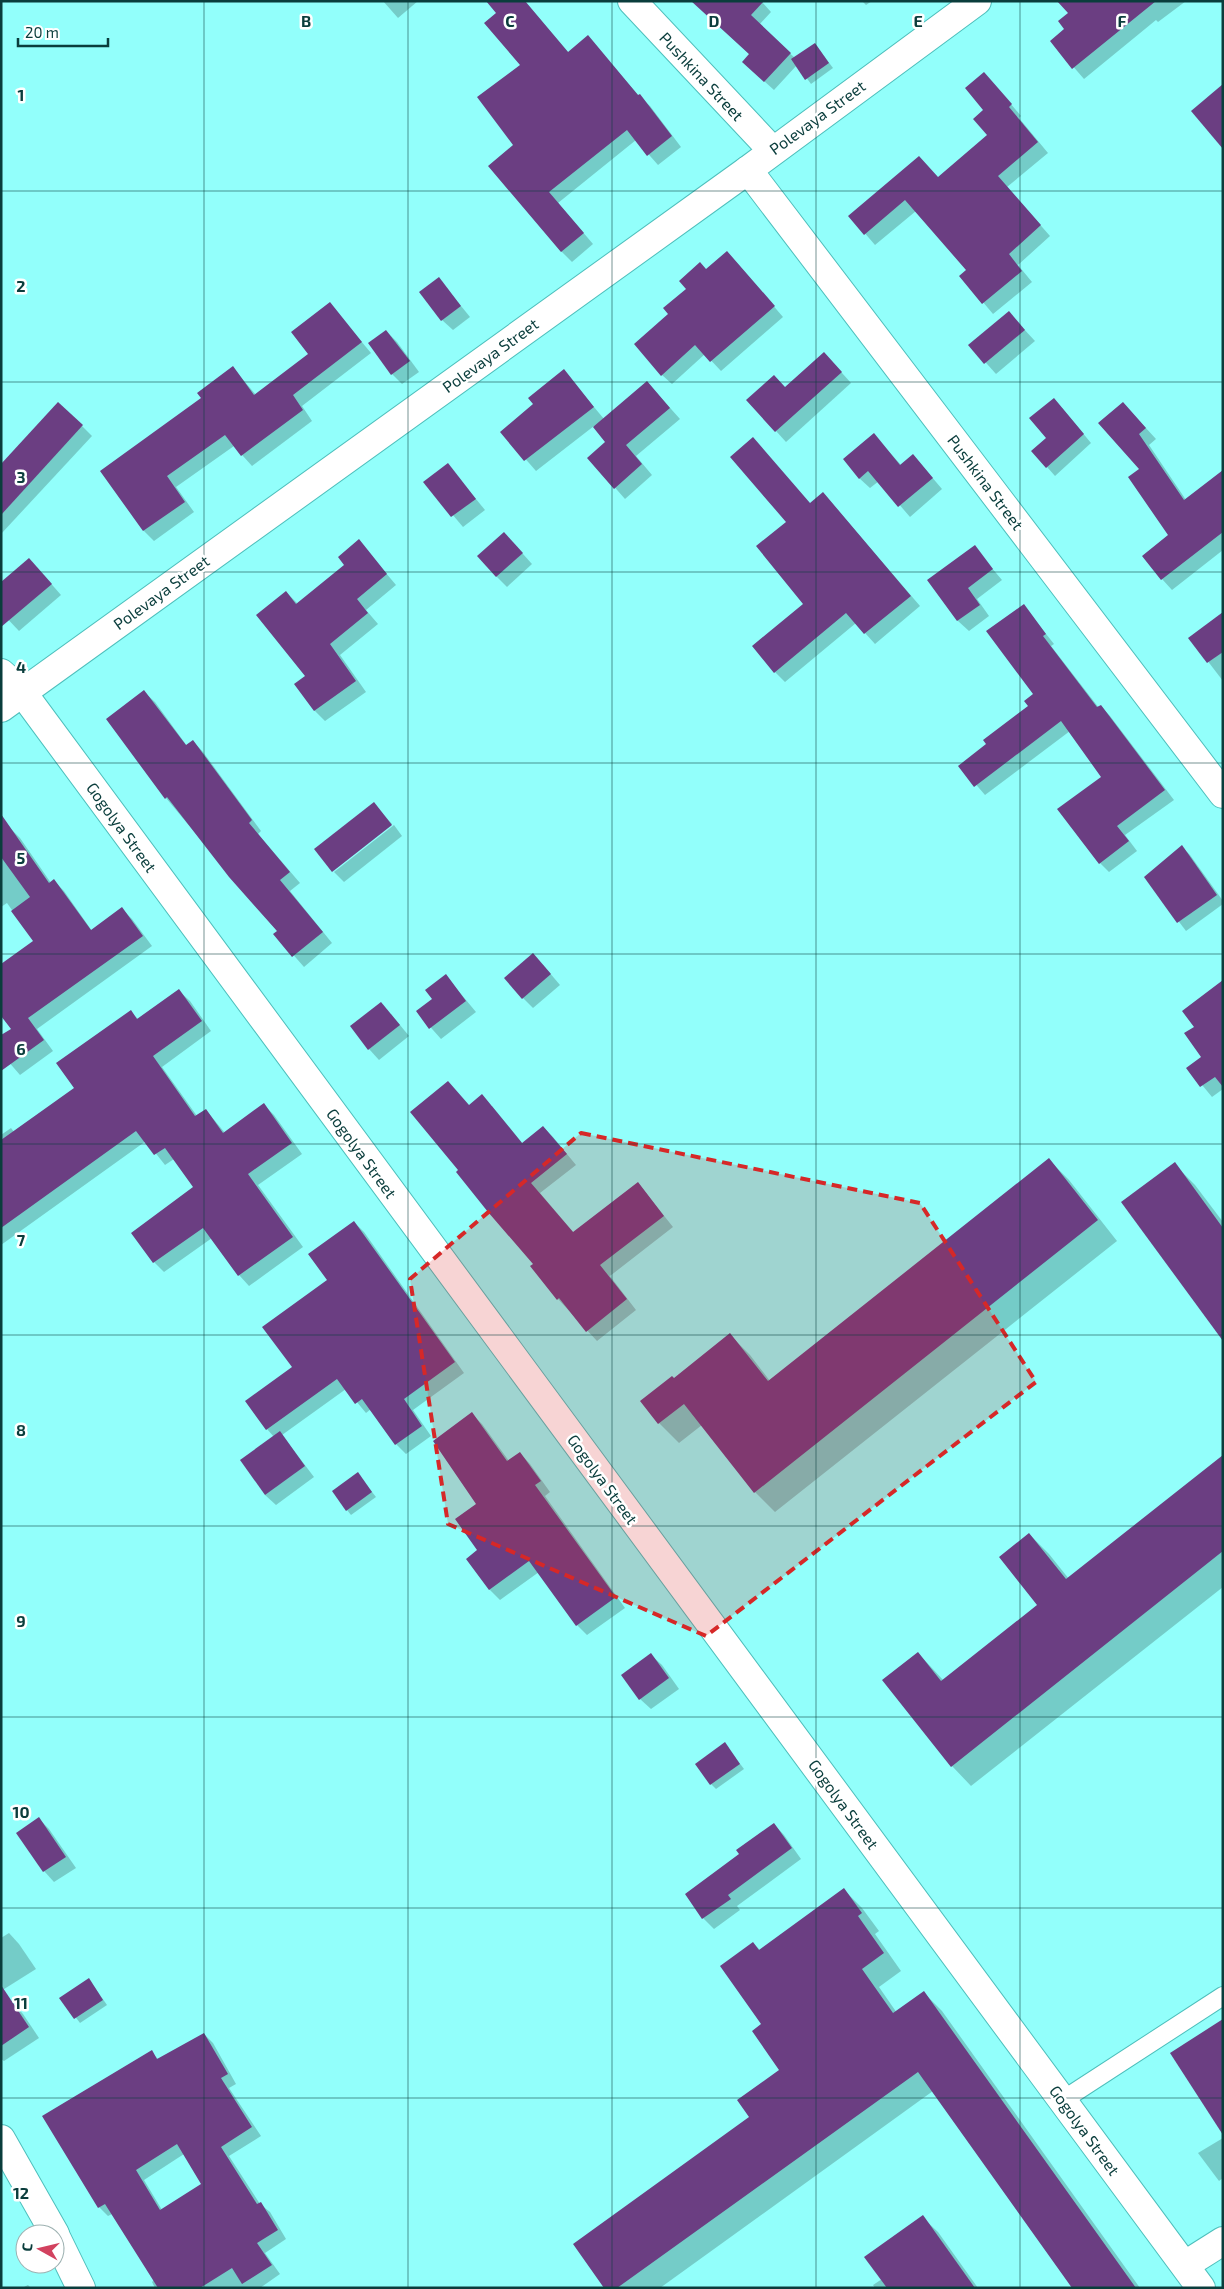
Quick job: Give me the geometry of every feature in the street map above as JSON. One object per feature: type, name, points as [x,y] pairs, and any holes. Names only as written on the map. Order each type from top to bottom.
[{"type":"street","name":"Pushkina Street","points":[[632,1],[772,150]]},
{"type":"street","name":"Polevaya Street","points":[[11,700],[748,170],[772,150],[977,1]]},
{"type":"street","name":"Pushkina Street","points":[[748,170],[1223,794]]},
{"type":"street","name":"Gogolya Street","points":[[1,674],[11,700],[1063,2100],[1201,2288]]},
{"type":"street","points":[[1,2139],[50,2224]]},
{"type":"street","points":[[1185,2265],[1223,2241]]},
{"type":"street","points":[[65,2255],[81,2288]]},
{"type":"lane","points":[[1063,2100],[1223,1996]]},
{"type":"highlighted area","points":[[581,1133],[920,1203],[1036,1382],[706,1636],[448,1524],[410,1279]]},
{"type":"building","points":[[486,1],[525,1],[568,52],[588,35],[638,95],[640,94],[672,136],[647,156],[627,130],[549,192],[584,233],[561,252],[488,166],[513,145],[477,97],[520,65],[484,23],[496,13]]},
{"type":"building","points":[[691,1],[764,1],[751,15],[791,53],[764,82],[742,62],[749,54]]},
{"type":"building","points":[[1057,1],[1156,1],[1072,69],[1050,41],[1064,29],[1058,21],[1068,13]]},
{"type":"building","points":[[815,43],[829,63],[805,80],[791,59]]},
{"type":"building","points":[[984,72],[1012,104],[1009,107],[1038,142],[998,176],[1041,225],[1009,254],[1022,271],[982,304],[959,276],[966,270],[905,200],[864,235],[848,216],[919,156],[938,177],[987,135],[973,119],[983,110],[965,88]]},
{"type":"building","points":[[1223,84],[1223,149],[1191,111]]},
{"type":"building","points":[[727,251],[775,306],[710,362],[695,345],[661,376],[634,344],[668,314],[663,308],[686,289],[679,281],[700,262],[706,269]]},
{"type":"building","points":[[439,277],[461,306],[441,321],[419,292]]},
{"type":"building","points":[[330,302],[362,342],[293,395],[303,410],[241,456],[225,435],[167,476],[185,502],[143,531],[100,471],[201,398],[197,393],[233,366],[254,395],[308,354],[291,332]]},
{"type":"building","points":[[1009,311],[1025,330],[984,364],[968,345]]},
{"type":"building","points":[[386,330],[410,361],[391,375],[368,343]]},
{"type":"building","points":[[824,352],[842,372],[775,432],[746,400],[774,375],[785,387]]},
{"type":"building","points":[[564,369],[594,407],[524,461],[500,432],[533,404],[528,398]]},
{"type":"building","points":[[647,381],[670,408],[626,445],[642,464],[614,489],[587,458],[605,442],[593,427]]},
{"type":"building","points":[[1054,398],[1084,434],[1046,468],[1031,451],[1046,438],[1029,418]]},
{"type":"building","points":[[58,402],[83,425],[1,515],[1,464]]},
{"type":"building","points":[[1123,402],[1146,428],[1139,434],[1184,500],[1223,470],[1223,532],[1161,580],[1142,556],[1168,535],[1128,477],[1139,469],[1098,423]]},
{"type":"building","points":[[874,433],[900,465],[913,454],[933,478],[898,507],[868,471],[859,479],[843,459]]},
{"type":"building","points":[[753,437],[810,503],[823,492],[911,596],[864,634],[846,613],[774,673],[752,646],[803,604],[756,546],[786,522],[730,457]]},
{"type":"building","points":[[448,463],[476,499],[451,517],[423,482]]},
{"type":"building","points":[[504,532],[523,553],[496,577],[477,556]]},
{"type":"building","points":[[359,539],[387,574],[357,599],[368,613],[330,644],[356,681],[314,711],[294,684],[305,676],[256,615],[286,591],[296,604],[344,565],[338,557]]},
{"type":"building","points":[[975,545],[993,569],[968,588],[980,605],[957,621],[927,580]]},
{"type":"building","points":[[29,558],[52,584],[1,627],[1,582]]},
{"type":"building","points":[[1024,604],[1046,634],[1043,636],[1097,707],[1101,705],[1165,790],[1117,826],[1129,841],[1099,864],[1057,809],[1101,777],[1061,721],[974,787],[958,766],[986,744],[983,740],[1028,706],[1024,701],[1033,694],[986,631]]},
{"type":"building","points":[[1223,612],[1223,652],[1207,663],[1188,638]]},
{"type":"building","points":[[144,690],[186,745],[193,740],[252,820],[249,823],[290,872],[280,880],[323,932],[292,957],[273,934],[277,931],[229,877],[167,797],[165,799],[106,719]]},
{"type":"building","points":[[374,802],[392,825],[332,872],[314,849]]},
{"type":"building","points":[[1,814],[49,883],[54,879],[91,930],[122,907],[143,936],[28,1018],[44,1040],[1,1071],[1,1035],[11,1029],[1,1016],[1,964],[33,941],[11,911],[30,897],[1,857]]},
{"type":"building","points":[[1182,845],[1217,895],[1177,923],[1144,877]]},
{"type":"building","points":[[533,953],[551,974],[522,999],[504,978]]},
{"type":"building","points":[[446,974],[466,1001],[429,1029],[416,1011],[432,999],[425,990]]},
{"type":"building","points":[[1223,980],[1223,1087],[1215,1077],[1200,1087],[1186,1068],[1201,1057],[1184,1033],[1194,1027],[1182,1011]]},
{"type":"building","points":[[179,989],[202,1021],[153,1056],[195,1116],[206,1109],[223,1133],[264,1103],[292,1143],[248,1174],[293,1237],[238,1276],[203,1228],[153,1263],[131,1233],[193,1187],[165,1148],[154,1155],[136,1131],[1,1228],[1,1140],[74,1088],[56,1063],[131,1010],[137,1019]]},
{"type":"building","points":[[381,1002],[400,1025],[368,1050],[350,1026]]},
{"type":"building","points":[[448,1081],[469,1105],[482,1094],[522,1143],[543,1126],[567,1154],[531,1183],[573,1232],[638,1182],[664,1216],[600,1265],[627,1299],[586,1332],[559,1298],[557,1300],[530,1266],[533,1264],[488,1212],[456,1172],[458,1170],[410,1112]]},
{"type":"building","points":[[1049,1158],[1098,1220],[754,1493],[684,1404],[658,1424],[640,1401],[672,1376],[674,1378],[730,1333],[768,1381]]},
{"type":"building","points":[[1175,1162],[1223,1228],[1223,1341],[1121,1202]]},
{"type":"building","points":[[354,1221],[455,1362],[404,1399],[422,1426],[395,1445],[362,1399],[355,1404],[337,1379],[266,1430],[245,1401],[292,1367],[262,1327],[327,1280],[308,1254]]},
{"type":"building","points":[[472,1412],[507,1461],[520,1452],[541,1481],[535,1485],[616,1597],[576,1626],[529,1561],[489,1590],[466,1559],[477,1550],[455,1519],[476,1504],[433,1441]]},
{"type":"building","points":[[280,1431],[305,1466],[265,1495],[240,1460]]},
{"type":"building","points":[[1223,1455],[1223,1551],[951,1767],[882,1680],[918,1652],[941,1681],[1037,1605],[999,1557],[1029,1533],[1066,1579]]},
{"type":"building","points":[[358,1472],[372,1492],[346,1511],[332,1491]]},
{"type":"building","points":[[651,1653],[669,1678],[639,1700],[621,1675]]},
{"type":"building","points":[[725,1742],[740,1764],[710,1785],[695,1764]]},
{"type":"building","points":[[39,1817],[66,1857],[43,1872],[16,1833]]},
{"type":"building","points":[[774,1823],[792,1848],[728,1895],[731,1899],[702,1919],[685,1894],[739,1854],[736,1850]]},
{"type":"building","points":[[844,1888],[862,1913],[858,1916],[884,1953],[862,1969],[893,2013],[924,1991],[1136,2288],[1072,2288],[918,2072],[617,2288],[604,2288],[573,2244],[749,2117],[737,2100],[779,2070],[752,2031],[761,2024],[720,1966],[753,1942],[759,1950]]},
{"type":"building","points":[[89,1978],[103,2000],[74,2019],[59,1998]]},
{"type":"building","points":[[1,1985],[29,2027],[1,2046]]},
{"type":"building","points":[[1223,2019],[1223,2135],[1170,2053]]},
{"type":"building","points":[[204,2033],[228,2074],[221,2078],[252,2127],[221,2147],[257,2204],[261,2202],[278,2230],[257,2243],[272,2265],[242,2284],[232,2268],[200,2288],[158,2288],[105,2204],[98,2208],[42,2116],[152,2050],[157,2059]],"holes":[[[177,2144],[201,2184],[160,2210],[136,2170]]]},
{"type":"building","points":[[923,2215],[975,2288],[887,2288],[864,2257]]}]
